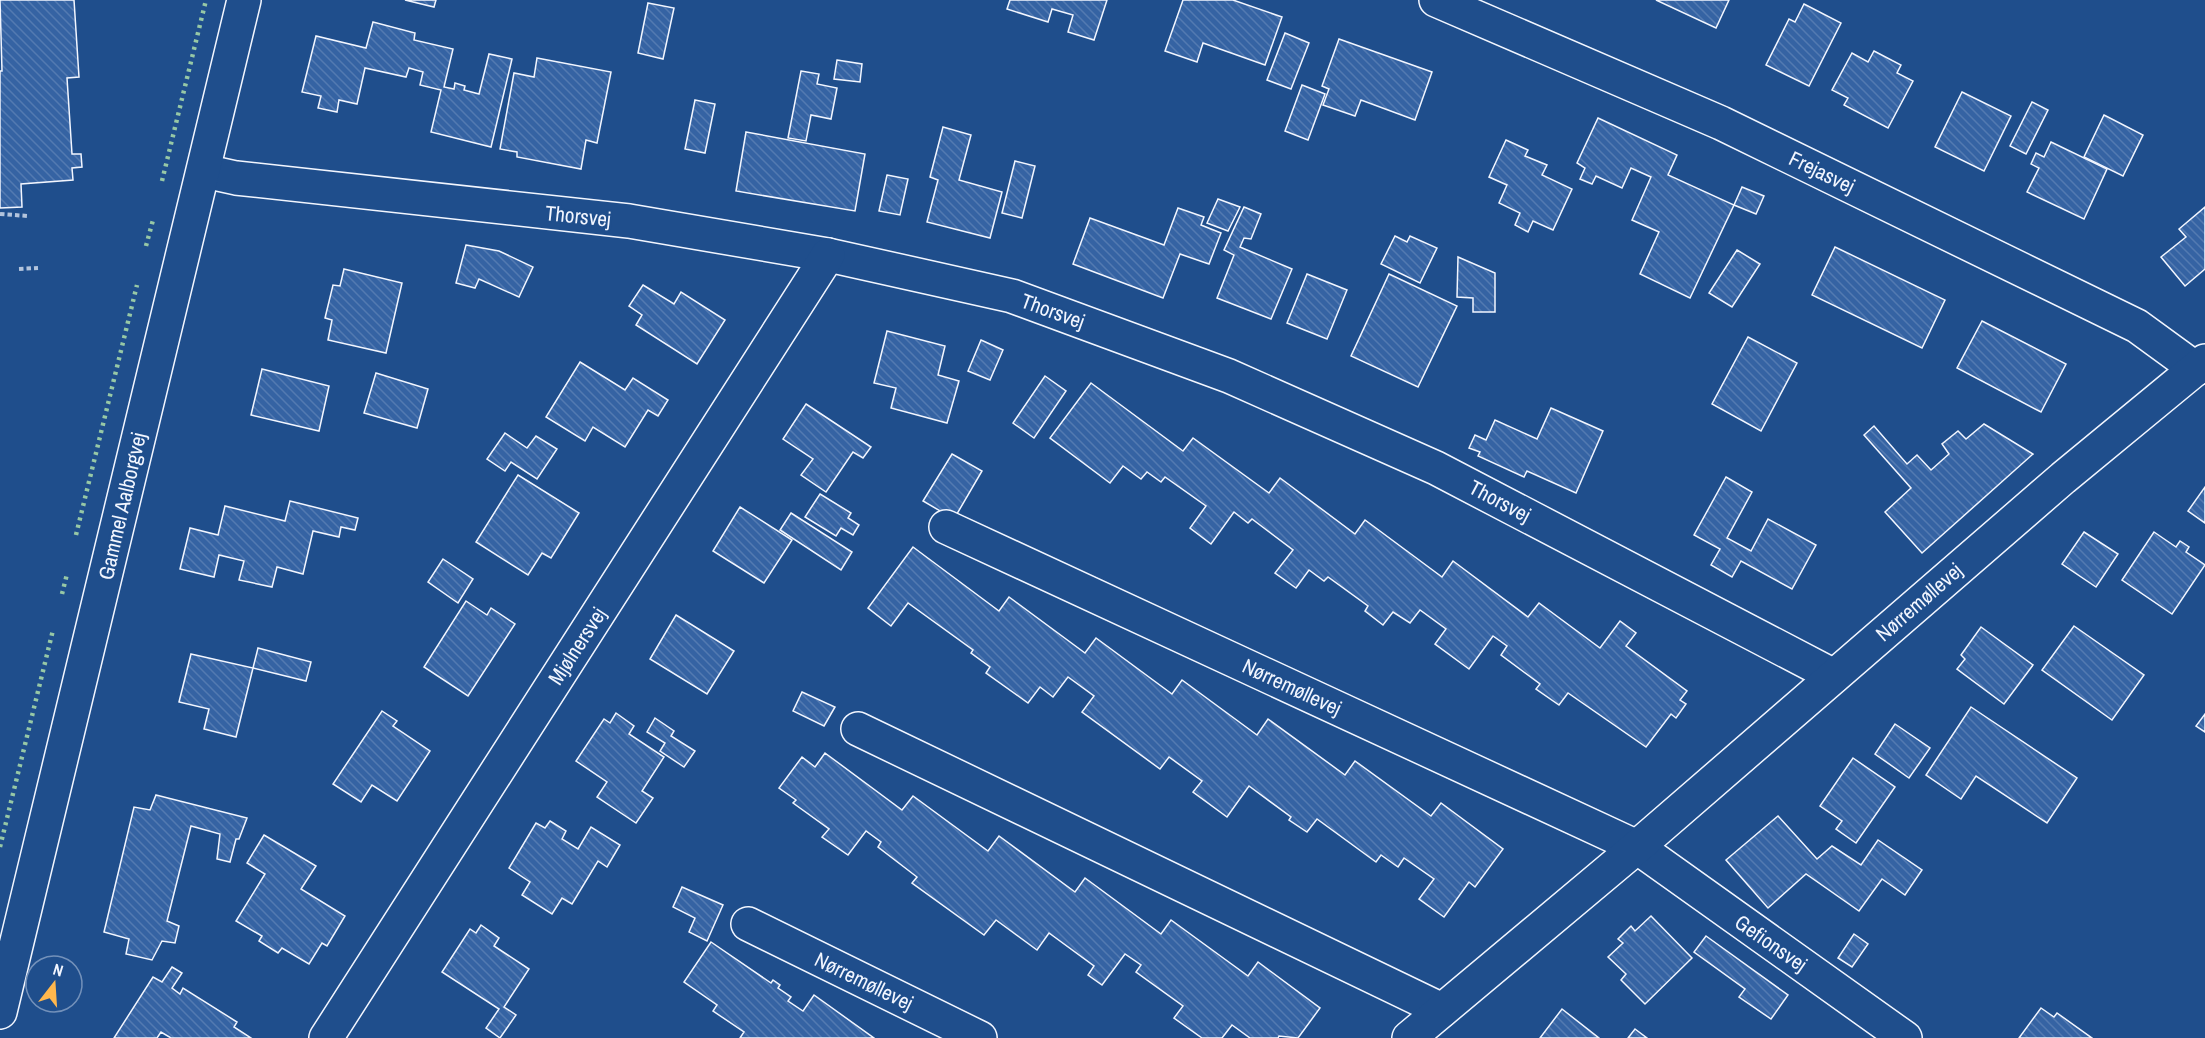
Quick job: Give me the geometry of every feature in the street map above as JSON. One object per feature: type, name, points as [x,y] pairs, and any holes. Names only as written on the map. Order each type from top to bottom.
[{"type":"street","name":"Gammel Aalborgvej","points":[[0,1012],[244,0]]},
{"type":"street","name":"Frejasvej","points":[[1436,0],[1731,128],[2137,326],[2200,365]]},
{"type":"street","name":"Thorsvej","points":[[204,171],[236,178],[629,221],[828,255],[1012,296],[1229,376],[1436,468],[1834,676]]},
{"type":"street","name":"Mjølnersvej","points":[[326,1038],[828,255]]},
{"type":"street","name":"Nørremøllevej","points":[[1409,1038],[1637,847],[2063,478],[2200,365]]},
{"type":"street","name":"Nørremøllevej","points":[[946,527],[1637,847]]},
{"type":"street","points":[[858,729],[1442,1010]]},
{"type":"street","name":"Gefionsvej","points":[[1637,847],[1905,1038]]},
{"type":"street","name":"Nørremøllevej","points":[[748,924],[980,1038]]},
{"type":"path","points":[[0,214],[28,216]]},
{"type":"path","points":[[19,269],[38,268]]},
{"type":"building","points":[[0,0],[74,0],[79,77],[67,78],[72,154],[81,154],[82,167],[72,168],[73,180],[21,184],[22,207],[0,208],[0,71],[2,71]]},
{"type":"building","points":[[405,0],[436,0],[434,7]]},
{"type":"building","points":[[1010,0],[1107,0],[1094,40],[1068,32],[1073,15],[1052,9],[1048,22],[1007,9]]},
{"type":"building","points":[[1183,0],[1233,0],[1282,17],[1265,65],[1203,43],[1197,62],[1165,51]]},
{"type":"building","points":[[1656,0],[1729,0],[1716,28]]},
{"type":"building","points":[[648,3],[674,8],[663,59],[638,53]]},
{"type":"building","points":[[1804,4],[1841,23],[1809,86],[1766,65],[1789,19],[1795,22]]},
{"type":"building","points":[[373,22],[415,33],[414,40],[453,49],[444,87],[454,89],[455,83],[465,86],[464,90],[479,94],[489,54],[512,59],[491,147],[431,132],[441,90],[420,85],[423,72],[409,68],[406,77],[365,68],[357,104],[339,100],[337,112],[318,108],[321,96],[302,92],[316,36],[366,48]]},
{"type":"building","points":[[1285,33],[1309,43],[1291,89],[1267,80]]},
{"type":"building","points":[[1339,39],[1432,72],[1415,120],[1361,100],[1355,116],[1323,105],[1329,89],[1322,86]]},
{"type":"building","points":[[1874,51],[1901,65],[1897,73],[1913,81],[1888,128],[1844,105],[1848,98],[1832,90],[1852,53],[1868,62]]},
{"type":"building","points":[[537,58],[611,72],[597,143],[586,140],[581,169],[517,157],[517,152],[500,149],[514,73],[534,77]]},
{"type":"building","points":[[837,60],[862,64],[860,82],[834,79]]},
{"type":"building","points":[[801,71],[819,74],[817,84],[837,88],[831,119],[811,115],[806,141],[788,138]]},
{"type":"building","points":[[1302,85],[1325,94],[1308,140],[1285,131]]},
{"type":"building","points":[[1962,92],[2011,116],[1984,171],[1935,147]]},
{"type":"building","points":[[695,100],[715,104],[705,153],[685,149]]},
{"type":"building","points":[[2032,102],[2048,110],[2026,154],[2010,146]]},
{"type":"building","points":[[2104,115],[2143,135],[2123,176],[2084,157]]},
{"type":"building","points":[[1598,118],[1677,155],[1668,175],[1734,205],[1690,298],[1640,274],[1659,232],[1632,220],[1651,177],[1631,168],[1622,188],[1596,176],[1592,184],[1580,179],[1585,168],[1577,163]]},
{"type":"building","points":[[943,127],[971,135],[959,180],[1002,192],[990,238],[927,222],[938,180],[930,177]]},
{"type":"building","points":[[746,132],[865,154],[855,211],[736,191]]},
{"type":"building","points":[[1506,140],[1528,150],[1525,156],[1547,165],[1542,175],[1572,189],[1553,230],[1533,221],[1528,232],[1515,225],[1520,213],[1499,203],[1507,185],[1489,177]]},
{"type":"building","points":[[2051,142],[2107,169],[2084,219],[2027,192],[2039,168],[2031,164],[2036,153],[2044,157]]},
{"type":"building","points":[[1015,161],[1035,166],[1022,218],[1002,213]]},
{"type":"building","points":[[887,175],[908,179],[900,215],[879,211]]},
{"type":"building","points":[[1742,187],[1764,196],[1756,214],[1734,205]]},
{"type":"building","points":[[1218,199],[1240,207],[1228,231],[1207,223]]},
{"type":"building","points":[[1244,207],[1261,214],[1251,239],[1244,238],[1240,247],[1292,269],[1271,319],[1217,298],[1234,255],[1224,250]]},
{"type":"building","points":[[2205,207],[2205,269],[2185,286],[2161,257],[2186,237],[2179,229]]},
{"type":"building","points":[[1178,208],[1204,217],[1201,225],[1221,233],[1209,264],[1180,254],[1163,298],[1073,264],[1090,218],[1164,245]]},
{"type":"building","points":[[1395,236],[1407,242],[1410,236],[1437,248],[1420,283],[1381,264]]},
{"type":"building","points":[[466,245],[499,251],[533,267],[519,297],[479,279],[475,288],[456,283]]},
{"type":"building","points":[[1835,247],[1945,300],[1922,348],[1812,295]]},
{"type":"building","points":[[1737,250],[1760,264],[1732,307],[1709,293]]},
{"type":"building","points":[[1458,257],[1495,273],[1495,312],[1473,312],[1473,298],[1457,297]]},
{"type":"building","points":[[344,269],[402,283],[386,353],[328,340],[332,320],[325,318],[333,285],[340,286]]},
{"type":"building","points":[[1307,274],[1347,290],[1327,339],[1287,323]]},
{"type":"building","points":[[1389,274],[1457,306],[1418,387],[1351,356]]},
{"type":"building","points":[[643,285],[674,304],[681,292],[725,320],[697,364],[636,325],[642,315],[629,306]]},
{"type":"building","points":[[1982,321],[2066,364],[2041,412],[1957,368]]},
{"type":"building","points":[[887,331],[945,346],[938,375],[959,381],[947,423],[891,408],[896,388],[874,383]]},
{"type":"building","points":[[1748,337],[1797,363],[1761,431],[1712,404]]},
{"type":"building","points":[[981,340],[1003,350],[990,380],[968,371]]},
{"type":"building","points":[[580,362],[625,390],[633,378],[668,400],[658,416],[648,410],[625,447],[593,427],[585,441],[546,417]]},
{"type":"building","points":[[262,369],[329,386],[319,431],[251,415]]},
{"type":"building","points":[[376,373],[428,389],[417,428],[364,413]]},
{"type":"building","points":[[1045,376],[1066,391],[1034,438],[1013,423]]},
{"type":"building","points":[[1091,383],[1183,451],[1193,438],[1269,493],[1280,478],[1355,534],[1365,520],[1442,577],[1453,561],[1528,617],[1539,603],[1600,648],[1620,621],[1636,633],[1626,646],[1687,691],[1680,700],[1686,704],[1676,718],[1671,714],[1646,747],[1568,693],[1559,705],[1536,689],[1540,684],[1501,655],[1507,646],[1493,636],[1469,669],[1435,644],[1446,629],[1420,610],[1410,623],[1393,612],[1383,625],[1365,611],[1368,606],[1328,577],[1324,581],[1309,570],[1296,588],[1275,573],[1293,550],[1252,519],[1248,523],[1234,512],[1211,544],[1190,528],[1206,506],[1165,477],[1161,482],[1147,472],[1141,479],[1123,466],[1110,483],[1050,438]]},
{"type":"building","points":[[806,404],[871,447],[863,458],[853,452],[826,492],[801,475],[813,459],[783,439]]},
{"type":"building","points":[[1551,408],[1603,431],[1576,493],[1527,471],[1524,477],[1478,456],[1480,452],[1469,448],[1475,435],[1486,440],[1495,420],[1537,439]]},
{"type":"building","points":[[1984,424],[2033,454],[1922,553],[1885,512],[1911,488],[1864,435],[1874,426],[1907,464],[1917,455],[1931,470],[1949,454],[1942,444],[1958,431],[1966,439]]},
{"type":"building","points":[[505,433],[527,448],[536,436],[557,449],[537,479],[511,462],[505,471],[487,459]]},
{"type":"building","points":[[952,454],[982,471],[954,519],[923,501]]},
{"type":"building","points":[[518,475],[579,513],[551,558],[542,553],[528,575],[476,542]]},
{"type":"building","points":[[1726,477],[1752,492],[1727,538],[1751,551],[1768,519],[1816,545],[1792,589],[1741,561],[1732,577],[1711,565],[1720,549],[1694,535]]},
{"type":"building","points":[[2205,487],[2205,523],[2188,511]]},
{"type":"building","points":[[820,494],[851,513],[848,518],[859,525],[853,535],[841,528],[836,536],[805,517]]},
{"type":"building","points":[[290,501],[358,518],[355,530],[341,527],[339,537],[313,531],[303,574],[277,567],[272,587],[239,580],[244,561],[219,555],[214,577],[180,569],[190,528],[218,535],[225,506],[285,521]]},
{"type":"building","points":[[740,507],[792,540],[764,583],[713,551]]},
{"type":"building","points":[[791,513],[852,552],[841,570],[780,530]]},
{"type":"building","points":[[2084,532],[2118,554],[2096,587],[2062,564]]},
{"type":"building","points":[[2154,532],[2176,547],[2180,541],[2189,547],[2186,552],[2205,565],[2172,614],[2122,580]]},
{"type":"building","points":[[913,547],[999,611],[1009,597],[1085,653],[1096,638],[1172,694],[1182,680],[1257,735],[1268,719],[1345,775],[1355,761],[1431,816],[1441,803],[1503,849],[1475,887],[1469,882],[1444,917],[1419,899],[1434,879],[1404,858],[1398,867],[1381,855],[1376,862],[1317,819],[1307,832],[1289,820],[1291,817],[1249,786],[1227,817],[1193,792],[1202,781],[1169,757],[1160,769],[1082,712],[1094,696],[1068,677],[1053,697],[1040,687],[1028,703],[986,673],[990,667],[971,653],[973,650],[908,603],[891,626],[868,608]]},
{"type":"building","points":[[443,559],[473,579],[458,603],[428,582]]},
{"type":"building","points":[[466,601],[487,615],[491,608],[515,624],[468,696],[424,667]]},
{"type":"building","points":[[676,615],[734,651],[707,694],[650,659]]},
{"type":"building","points":[[2074,626],[2144,675],[2112,720],[2042,670]]},
{"type":"building","points":[[1981,627],[2033,665],[2004,704],[1957,669],[1965,659],[1961,655]]},
{"type":"building","points":[[258,648],[311,662],[306,681],[253,668]]},
{"type":"building","points":[[191,654],[253,668],[236,737],[204,729],[209,709],[179,702]]},
{"type":"building","points":[[802,692],[835,707],[824,726],[793,711]]},
{"type":"building","points":[[1971,707],[2077,778],[2047,823],[1976,776],[1961,799],[1926,775]]},
{"type":"building","points":[[382,711],[397,721],[393,726],[430,751],[397,801],[372,785],[361,802],[333,784]]},
{"type":"building","points":[[616,713],[634,726],[629,734],[664,757],[642,791],[653,798],[636,823],[597,797],[607,782],[576,761],[604,719],[610,723]]},
{"type":"building","points":[[2205,714],[2205,732],[2196,726]]},
{"type":"building","points":[[655,718],[674,731],[671,736],[695,751],[684,767],[660,751],[665,743],[647,732]]},
{"type":"building","points":[[1895,724],[1930,748],[1909,778],[1875,754]]},
{"type":"building","points":[[825,753],[902,810],[913,796],[988,851],[999,836],[1075,892],[1085,878],[1161,934],[1171,920],[1248,976],[1258,962],[1320,1008],[1298,1038],[1279,1036],[1278,1038],[1250,1038],[1232,1025],[1222,1038],[1202,1038],[1174,1018],[1183,1006],[1136,972],[1141,965],[1125,954],[1102,985],[1088,975],[1094,966],[1049,933],[1037,950],[996,920],[984,935],[912,883],[917,877],[878,847],[881,842],[866,831],[848,855],[822,837],[829,829],[793,803],[796,800],[779,788],[802,757],[815,767]]},
{"type":"building","points":[[1853,758],[1895,787],[1856,843],[1836,829],[1842,821],[1820,806]]},
{"type":"building","points":[[156,795],[247,818],[239,839],[236,839],[230,862],[217,859],[220,834],[191,826],[167,921],[179,926],[175,943],[162,941],[152,960],[126,954],[129,939],[104,932],[134,807],[150,810]]},
{"type":"building","points":[[1778,816],[1817,859],[1832,846],[1861,865],[1878,840],[1922,870],[1905,895],[1882,879],[1859,911],[1806,874],[1768,908],[1726,860]]},
{"type":"building","points":[[550,821],[566,831],[562,839],[578,849],[591,827],[620,845],[607,867],[598,861],[572,904],[562,898],[552,914],[522,895],[530,882],[509,868],[536,823],[545,828]]},
{"type":"building","points":[[264,835],[316,866],[301,889],[345,916],[327,946],[322,943],[309,964],[282,948],[278,953],[259,941],[262,936],[236,921],[265,874],[247,863]]},
{"type":"building","points":[[682,887],[723,905],[707,941],[689,932],[695,918],[673,907]]},
{"type":"building","points":[[1651,916],[1692,958],[1645,1004],[1621,980],[1626,974],[1608,957],[1623,943],[1618,939],[1631,926],[1635,931]]},
{"type":"building","points":[[481,925],[499,938],[494,946],[529,969],[504,1007],[516,1015],[500,1038],[486,1028],[499,1009],[442,972],[470,929],[476,933]]},
{"type":"building","points":[[1854,934],[1868,944],[1852,967],[1838,958]]},
{"type":"building","points":[[1706,936],[1788,995],[1771,1019],[1739,997],[1745,989],[1694,952]]},
{"type":"building","points":[[711,942],[771,983],[773,980],[780,985],[778,988],[791,997],[788,1001],[803,1011],[814,995],[874,1038],[740,1038],[744,1032],[713,1011],[717,1005],[684,982]]},
{"type":"building","points":[[172,967],[182,973],[172,988],[180,994],[183,988],[237,1022],[234,1027],[251,1038],[171,1038],[161,1032],[157,1038],[114,1038],[153,977],[162,982]]},
{"type":"building","points":[[2041,1008],[2054,1017],[2057,1013],[2092,1038],[2019,1038]]},
{"type":"building","points":[[1562,1009],[1599,1038],[1540,1038]]},
{"type":"building","points":[[1635,1029],[1647,1038],[1628,1038]]},
{"type":"hedge","points":[[162,181],[206,0]]},
{"type":"hedge","points":[[146,246],[153,220]]},
{"type":"hedge","points":[[76,535],[137,285]]},
{"type":"hedge","points":[[62,594],[67,574]]},
{"type":"hedge","points":[[0,847],[53,630]]}]
